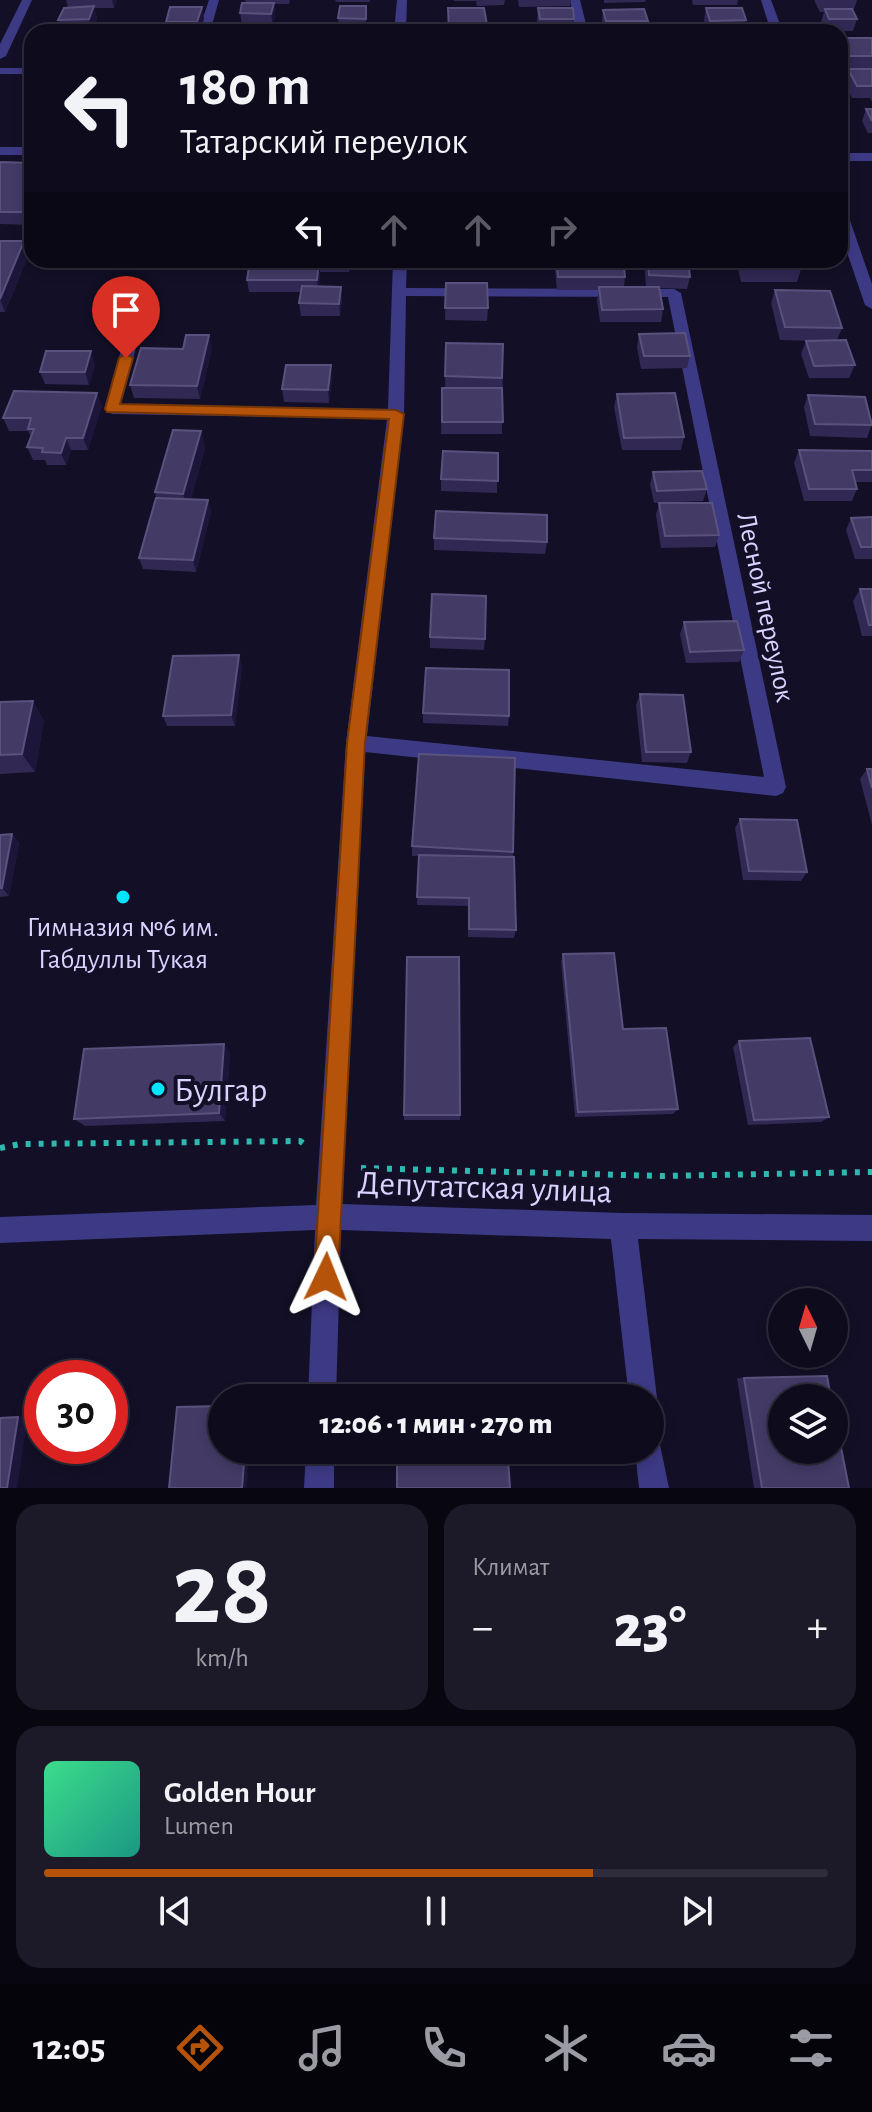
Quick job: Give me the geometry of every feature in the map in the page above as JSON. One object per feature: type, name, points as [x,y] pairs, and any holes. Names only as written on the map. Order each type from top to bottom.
[{"type":"street","points":[[0,56],[27,0]]},
{"type":"street","points":[[206,24],[214,0]]},
{"type":"street","points":[[400,24],[402,0]]},
{"type":"street","points":[[575,0],[580,24]]},
{"type":"street","points":[[766,0],[774,24]]},
{"type":"street","points":[[0,71],[24,71]]},
{"type":"street","points":[[0,151],[24,151]]},
{"type":"street","points":[[848,157],[872,157]]},
{"type":"street","points":[[848,235],[872,305]]},
{"type":"street","points":[[322,1384],[328,1217],[356,743],[396,414],[400,268]]},
{"type":"street","name":"Лесной переулок","points":[[356,743],[776,787],[674,293],[401,292]]},
{"type":"street","points":[[133,333],[112,409],[396,414]]},
{"type":"street","name":"Депутатская улица","points":[[0,1230],[328,1217],[623,1226],[872,1228]]},
{"type":"street","points":[[623,1226],[641,1384]]},
{"type":"street","points":[[319,1488],[320,1464]]},
{"type":"street","points":[[651,1464],[654,1488]]},
{"type":"path","points":[[0,1148],[20,1144],[300,1141],[331,1168],[662,1176],[872,1172]]},
{"type":"building","points":[[242,3],[274,3],[271,14],[240,13]]},
{"type":"building","points":[[94,6],[89,19],[58,20],[64,8]]},
{"type":"building","points":[[340,6],[366,6],[366,19],[338,18]]},
{"type":"building","points":[[170,7],[202,7],[197,22],[166,22]]},
{"type":"building","points":[[448,8],[484,8],[487,24],[449,24]]},
{"type":"building","points":[[538,8],[573,8],[574,19],[540,19]]},
{"type":"building","points":[[706,8],[742,8],[746,20],[710,21]]},
{"type":"building","points":[[644,9],[648,21],[606,21],[603,10]]},
{"type":"building","points":[[825,9],[852,9],[857,19],[829,19]]},
{"type":"building","points":[[848,38],[872,38],[872,56],[848,56]]},
{"type":"building","points":[[848,69],[872,69],[872,86],[857,86]]},
{"type":"building","points":[[0,162],[24,163],[24,212],[0,212]]},
{"type":"building","points":[[0,241],[24,241],[0,299]]},
{"type":"building","points":[[249,268],[318,268],[317,280],[247,280]]},
{"type":"building","points":[[557,268],[624,268],[625,277],[558,277]]},
{"type":"building","points":[[649,268],[689,268],[690,277],[649,275]]},
{"type":"building","points":[[745,268],[801,269],[745,269]]},
{"type":"building","points":[[446,283],[487,283],[488,308],[445,308]]},
{"type":"building","points":[[302,286],[341,287],[339,304],[299,303]]},
{"type":"building","points":[[599,287],[659,287],[663,309],[602,310]]},
{"type":"building","points":[[775,290],[830,291],[842,328],[785,327]]},
{"type":"building","points":[[685,333],[690,356],[644,356],[639,334]]},
{"type":"building","points":[[186,335],[209,335],[197,386],[130,385],[141,348],[183,349]]},
{"type":"building","points":[[846,340],[855,365],[814,366],[806,341]]},
{"type":"building","points":[[446,343],[503,344],[502,378],[445,376]]},
{"type":"building","points":[[46,351],[91,351],[85,372],[40,372]]},
{"type":"building","points":[[286,365],[331,365],[328,390],[282,389]]},
{"type":"building","points":[[442,388],[502,388],[503,422],[442,422]]},
{"type":"building","points":[[14,391],[97,393],[83,438],[66,438],[61,453],[27,447],[34,429],[28,429],[31,418],[3,418]]},
{"type":"building","points":[[675,393],[684,437],[624,438],[617,394]]},
{"type":"building","points":[[808,395],[865,397],[872,425],[815,424]]},
{"type":"building","points":[[173,430],[201,431],[183,494],[155,492]]},
{"type":"building","points":[[799,450],[872,451],[872,470],[852,470],[857,489],[809,489]]},
{"type":"building","points":[[443,451],[498,453],[498,481],[441,479]]},
{"type":"building","points":[[702,471],[707,489],[657,491],[653,472]]},
{"type":"building","points":[[156,498],[208,500],[193,560],[139,558]]},
{"type":"building","points":[[659,503],[712,503],[719,535],[665,536]]},
{"type":"building","points":[[436,511],[547,515],[547,542],[434,538]]},
{"type":"building","points":[[872,517],[872,547],[861,547],[851,518]]},
{"type":"building","points":[[860,589],[872,589],[872,625],[869,625]]},
{"type":"building","points":[[432,594],[486,596],[485,639],[430,637]]},
{"type":"building","points":[[737,621],[744,650],[690,652],[684,622]]},
{"type":"building","points":[[239,655],[231,715],[163,716],[173,656]]},
{"type":"building","points":[[426,668],[509,670],[509,716],[423,713]]},
{"type":"building","points":[[640,694],[683,695],[691,752],[646,752]]},
{"type":"building","points":[[33,701],[22,754],[0,755],[0,702]]},
{"type":"building","points":[[419,754],[515,758],[513,852],[412,846]]},
{"type":"building","points":[[867,769],[872,769],[872,788]]},
{"type":"building","points":[[740,819],[797,820],[807,872],[749,871]]},
{"type":"building","points":[[12,834],[2,888],[0,888],[0,835]]},
{"type":"building","points":[[419,855],[514,857],[516,930],[469,929],[469,898],[417,897]]},
{"type":"building","points":[[614,953],[623,1029],[666,1028],[678,1109],[578,1112],[563,954]]},
{"type":"building","points":[[407,957],[459,957],[460,1115],[404,1115]]},
{"type":"building","points":[[810,1038],[829,1117],[754,1120],[739,1041]]},
{"type":"building","name":"Булгар","points":[[224,1044],[219,1113],[74,1119],[84,1049]]},
{"type":"building","points":[[827,1376],[828,1384],[768,1384],[768,1464],[844,1464],[849,1488],[762,1488],[744,1378]]},
{"type":"building","points":[[208,1406],[208,1464],[244,1464],[242,1488],[169,1488],[177,1407]]},
{"type":"building","points":[[18,1417],[7,1488],[0,1488],[0,1418]]},
{"type":"building","points":[[397,1464],[508,1464],[510,1488],[397,1488]]},
{"type":"place","name":"Гимназия №6 им. Габдуллы Тукая","points":[[123,897]]},
{"type":"place","name":"Булгар","points":[[158,1089]]},
{"type":"route","points":[[126,358],[112,409],[396,414],[356,743],[326,1277]]}]
